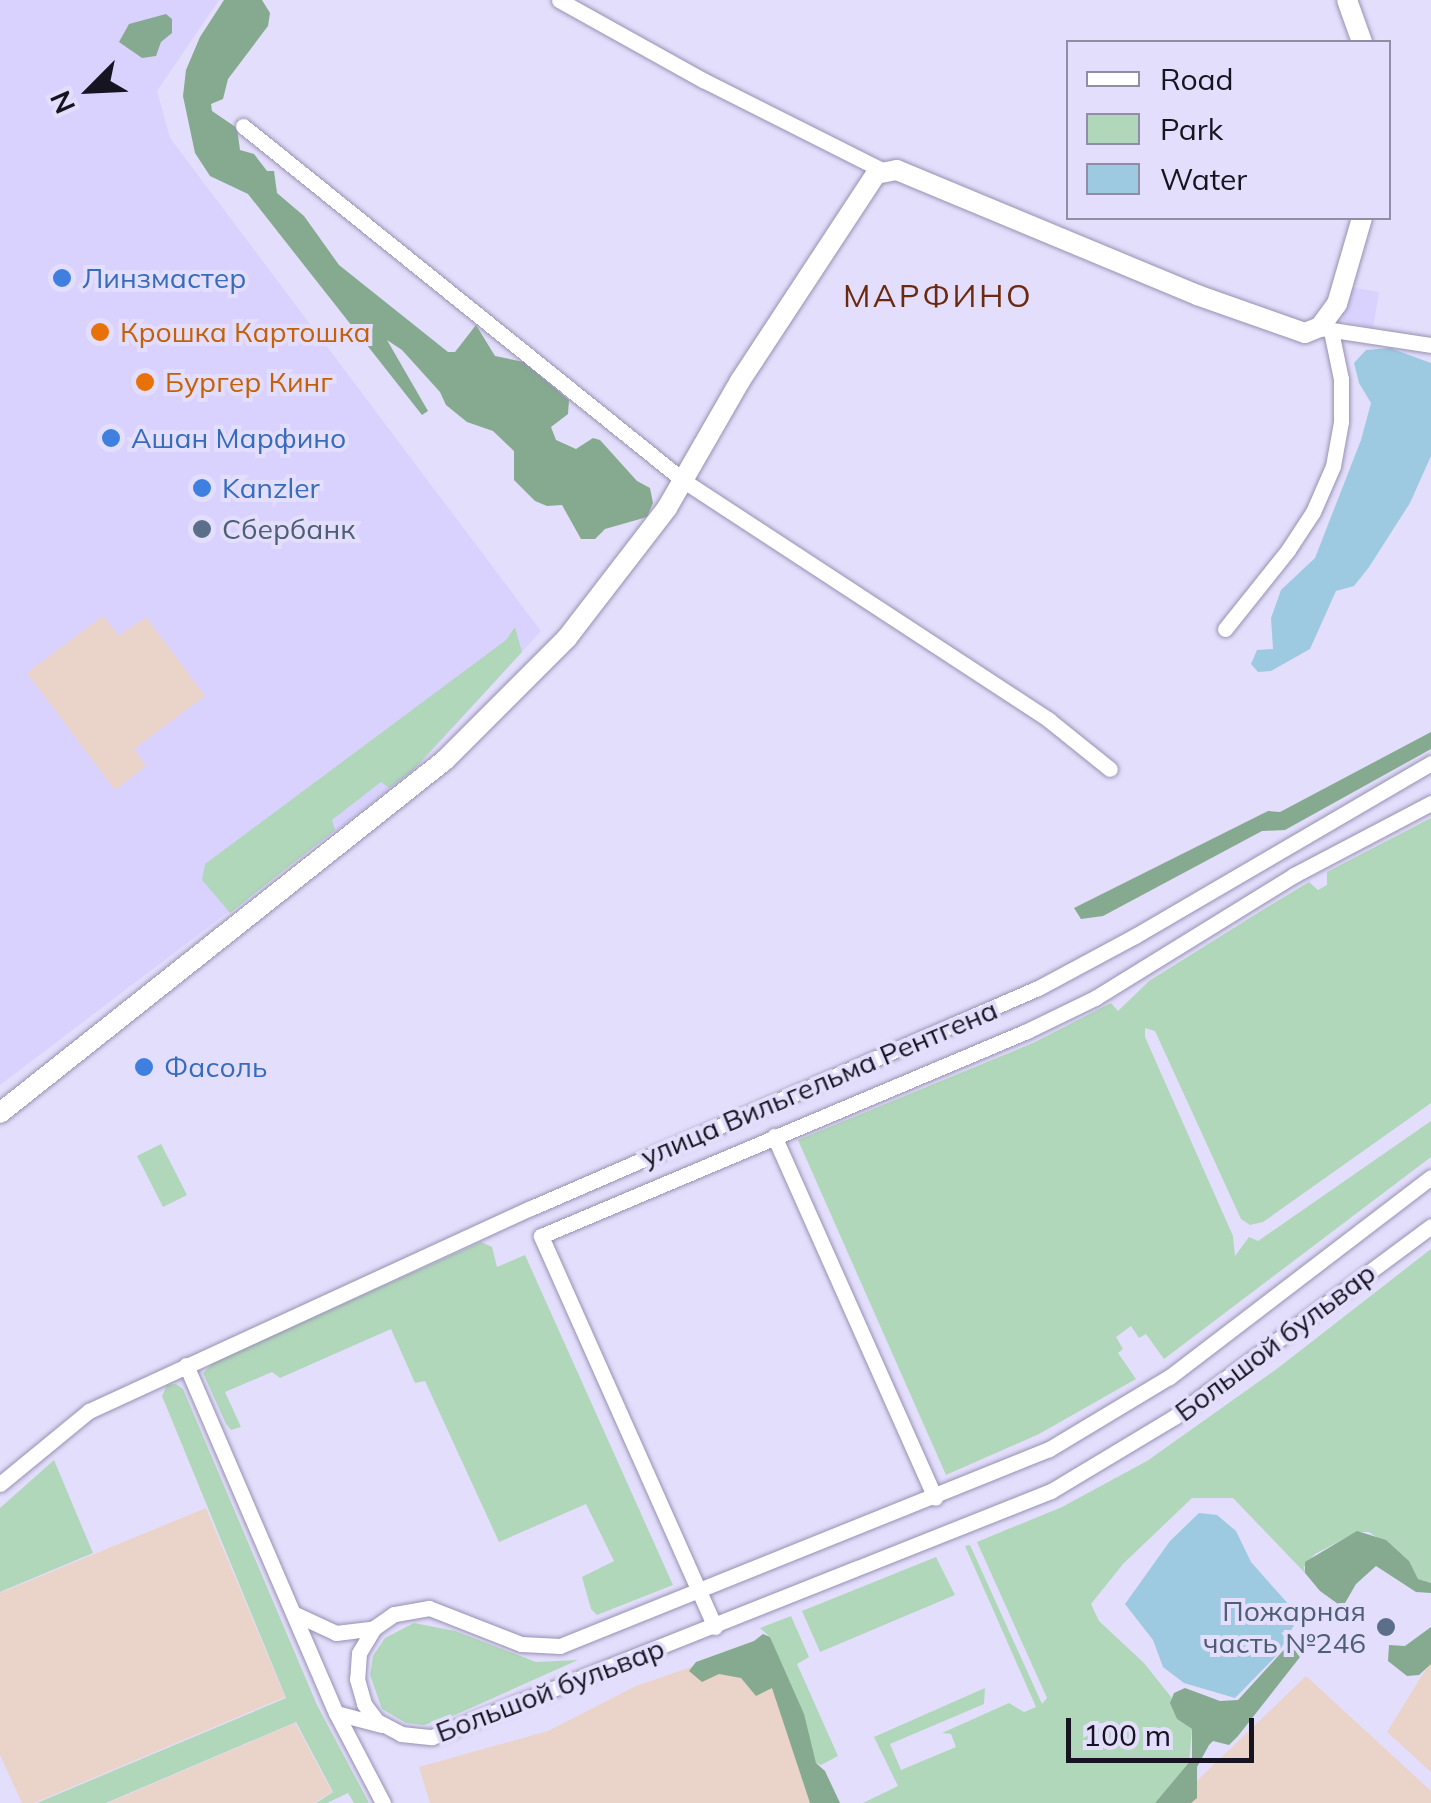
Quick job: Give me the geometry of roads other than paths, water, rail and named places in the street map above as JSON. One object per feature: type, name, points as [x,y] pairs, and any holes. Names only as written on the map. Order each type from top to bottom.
[{"type":"street","points":[[559,0],[703,80],[882,170],[897,170],[1272,324],[1305,332],[1326,329],[1431,345]]},
{"type":"street","points":[[1347,0],[1361,40]]},
{"type":"street","points":[[243,126],[684,482],[1049,720],[1110,769]]},
{"type":"street","points":[[0,1112],[445,760],[567,638],[684,482],[740,381],[818,267],[852,206],[882,170]]},
{"type":"street","points":[[1225,629],[1288,550],[1313,512],[1333,466],[1341,422],[1341,379],[1326,329],[1361,220]]},
{"type":"street","name":"улица Вильгельма Рентгена","points":[[0,1484],[90,1411],[531,1208],[1038,988],[1135,936],[1431,763]]},
{"type":"street","name":"улица Вильгельма Рентгена","points":[[700,1592],[541,1236],[1078,1006],[1310,866],[1431,803]]},
{"type":"street","points":[[774,1136],[934,1498]]},
{"type":"street","name":"Большой бульвар","points":[[374,1628],[394,1614],[429,1608],[521,1644],[560,1646],[1049,1449],[1129,1403],[1431,1177]]},
{"type":"street","name":"Большой бульвар","points":[[336,1714],[412,1738],[432,1737],[1018,1505],[1117,1454],[1174,1418],[1431,1226]]},
{"type":"street","points":[[186,1365],[336,1714],[383,1803]]},
{"type":"street","points":[[700,1592],[716,1627]]},
{"type":"street","points":[[292,1612],[336,1632],[374,1628]]},
{"type":"street","points":[[374,1628],[359,1653],[357,1679],[370,1712],[386,1727]]},
{"type":"water","points":[[1390,348],[1431,363],[1431,456],[1410,503],[1369,567],[1354,586],[1336,591],[1310,649],[1271,671],[1258,672],[1251,664],[1257,650],[1273,649],[1271,618],[1281,590],[1315,558],[1361,440],[1371,403],[1359,383],[1354,363],[1366,350]]},
{"type":"water","points":[[1199,1513],[1217,1515],[1236,1531],[1251,1562],[1299,1616],[1278,1654],[1235,1698],[1184,1683],[1163,1667],[1153,1640],[1125,1604],[1170,1541]]},
{"type":"place","name":"Линзмастер","points":[[62,278]]},
{"type":"place","name":"Крошка Картошка","points":[[100,332]]},
{"type":"place","name":"Бургер Кинг","points":[[145,382]]},
{"type":"place","name":"Ашан Марфино","points":[[111,438]]},
{"type":"place","name":"Kanzler","points":[[202,488]]},
{"type":"place","name":"Сбербанк","points":[[202,529]]},
{"type":"place","name":"Фасоль","points":[[144,1067]]},
{"type":"place","name":"Пожарная часть №246","points":[[1386,1627]]},
{"type":"district","name":"МАРФИНО","points":[[938,295]]}]
